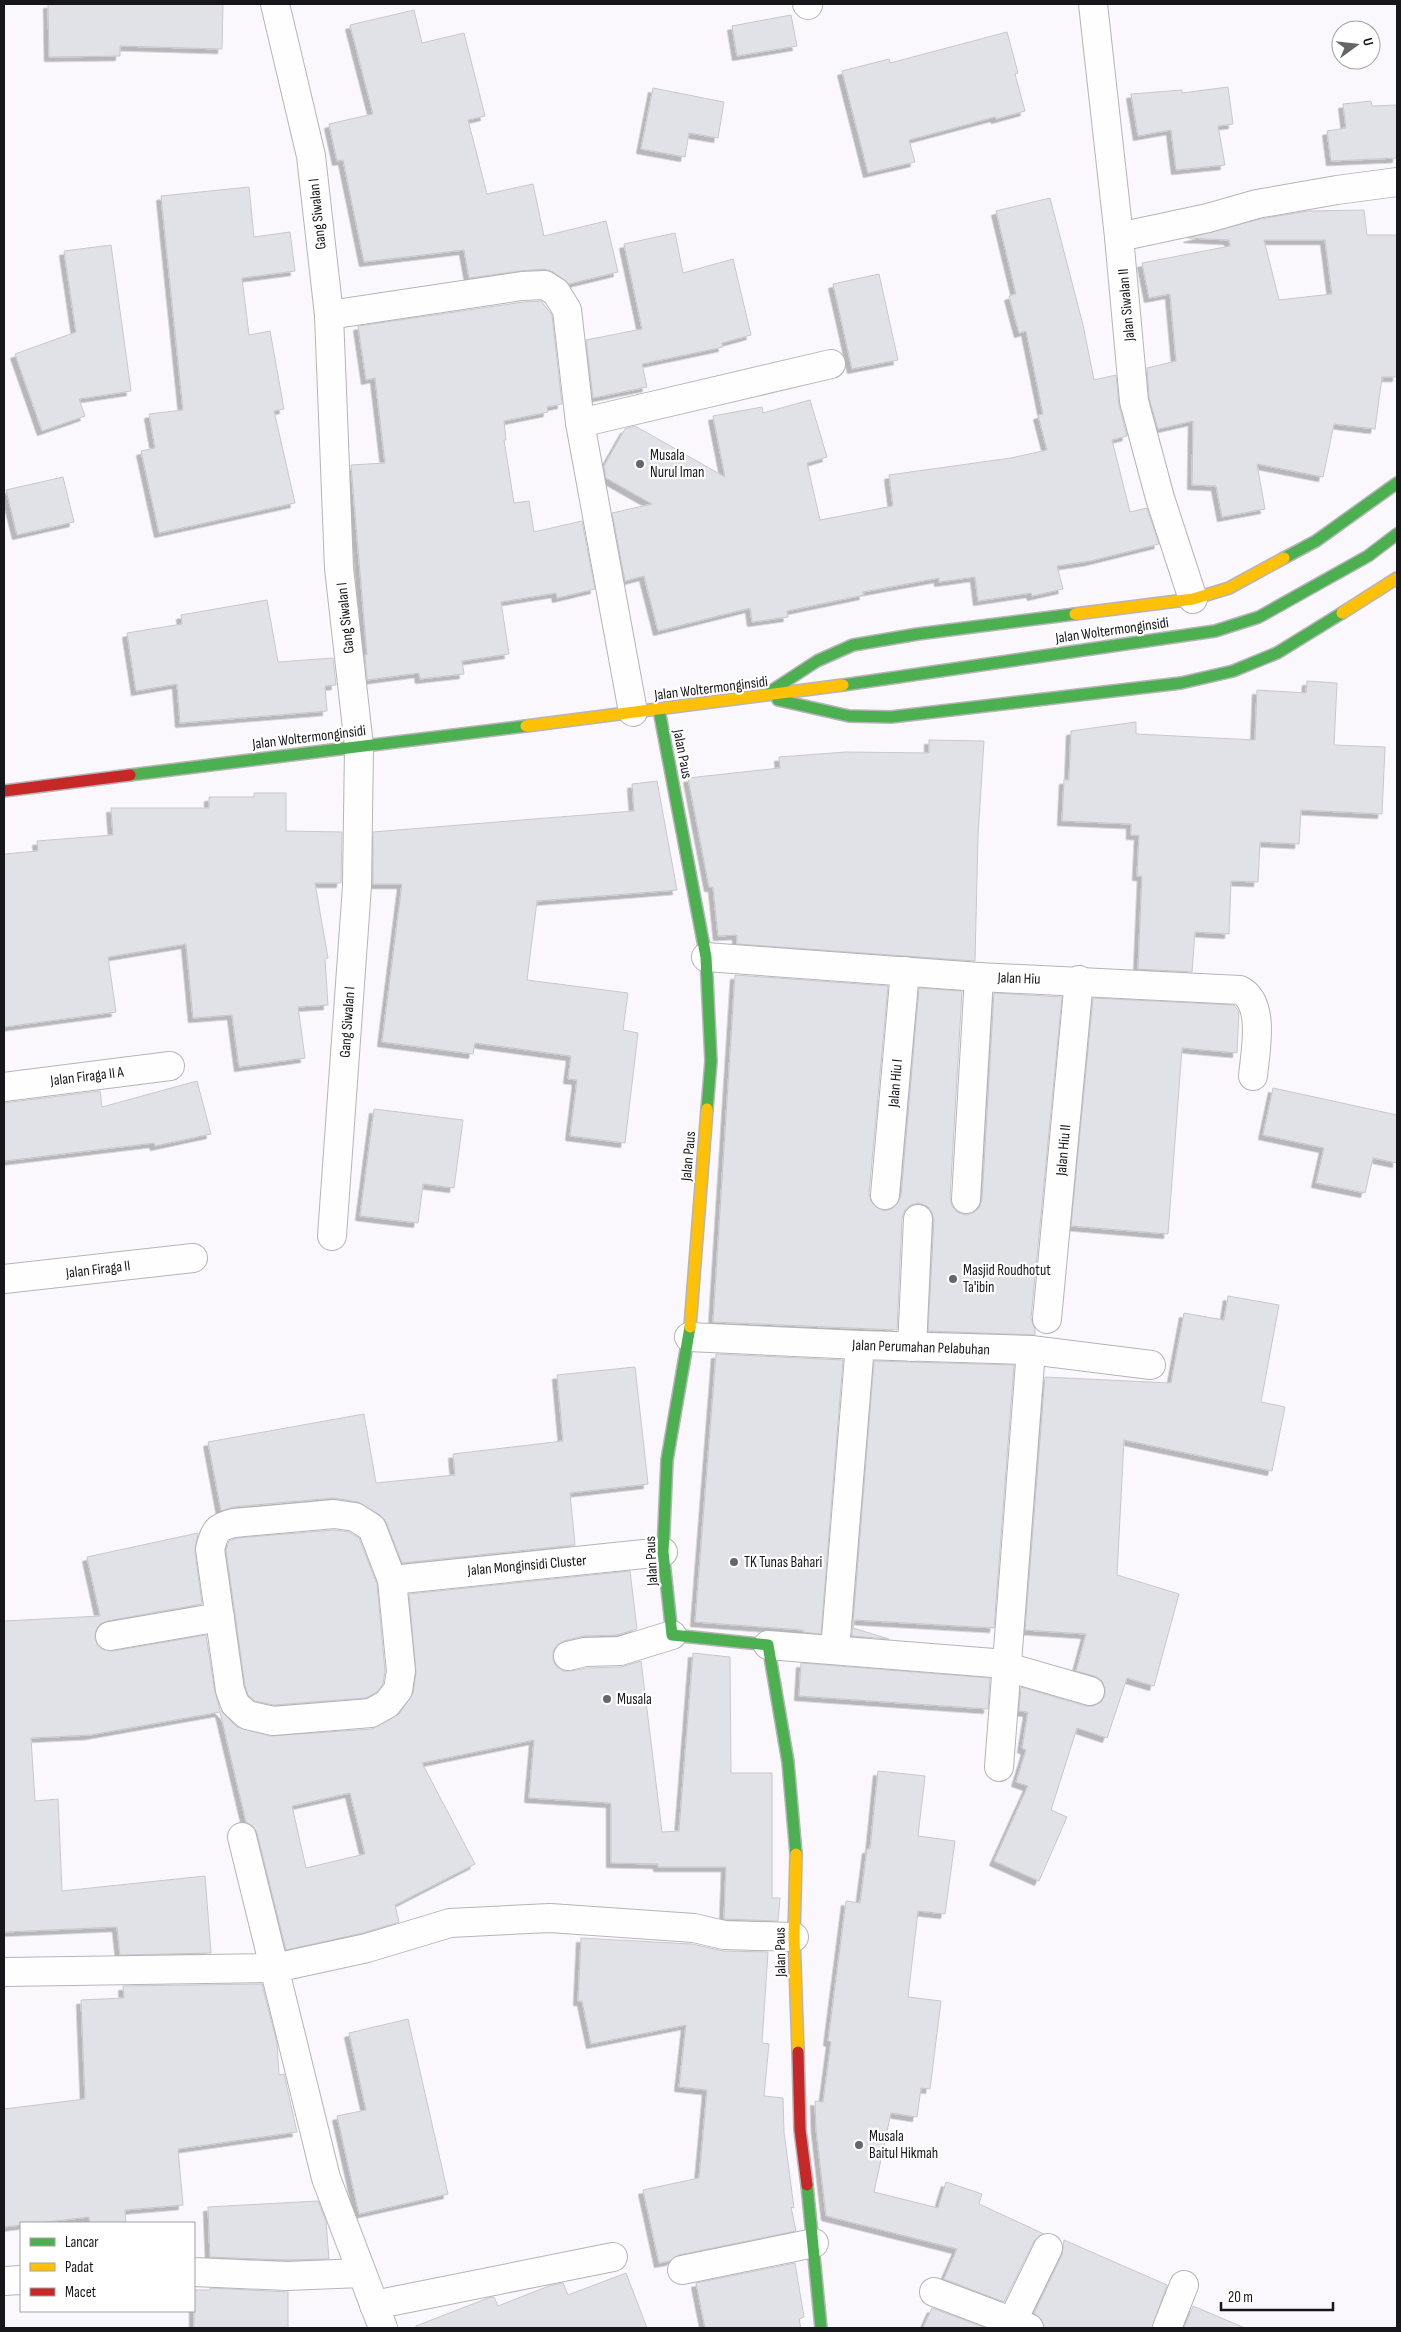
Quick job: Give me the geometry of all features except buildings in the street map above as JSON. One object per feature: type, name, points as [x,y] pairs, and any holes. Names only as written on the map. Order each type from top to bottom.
[{"type":"street","name":"Gang Siwalan I","points":[[275,4],[311,156],[328,315],[339,568],[359,746],[357,886],[332,1236]]},
{"type":"street","name":"Jalan Siwalan II","points":[[1093,4],[1120,237],[1134,402],[1160,498],[1193,599]]},
{"type":"street","points":[[1120,237],[1208,218],[1265,203],[1397,182]]},
{"type":"street","points":[[328,315],[522,286],[545,285],[556,292],[567,310],[580,423],[646,711]]},
{"type":"street","points":[[580,423],[831,364]]},
{"type":"street","points":[[761,697],[817,661],[854,645],[918,634],[1193,599],[1229,588],[1316,540],[1397,483]]},
{"type":"street","name":"Jalan Woltermonginsidi","points":[[4,791],[761,697],[1215,631],[1259,617],[1368,556],[1397,534]]},
{"type":"street","points":[[761,697],[849,716],[891,718],[1181,683],[1233,671],[1277,653],[1397,578]]},
{"type":"street","name":"Jalan Paus","points":[[646,711],[706,957],[711,1061],[689,1337],[667,1460],[662,1552],[672,1635]]},
{"type":"street","name":"Jalan Hiu","points":[[706,957],[980,976],[1240,990],[1252,1002],[1257,1022],[1253,1076]]},
{"type":"street","name":"Jalan Hiu I","points":[[885,1196],[905,971]]},
{"type":"street","points":[[966,1200],[980,976]]},
{"type":"street","name":"Jalan Hiu II","points":[[1047,1319],[1079,980]]},
{"type":"street","name":"Jalan Firaga II A","points":[[4,1087],[170,1066]]},
{"type":"street","points":[[912,1347],[918,1219]]},
{"type":"street","name":"Jalan Firaga II","points":[[4,1279],[193,1258]]},
{"type":"street","name":"Jalan Perumahan Pelabuhan","points":[[689,1337],[912,1347],[1031,1350],[1152,1365]]},
{"type":"street","points":[[834,1650],[860,1345]]},
{"type":"street","points":[[999,1767],[1031,1350]]},
{"type":"street","points":[[334,1514],[355,1517],[372,1528],[392,1580],[401,1671],[398,1690],[387,1704],[371,1713],[273,1721],[247,1715],[235,1704],[230,1690],[210,1549],[214,1533],[222,1526],[234,1522],[334,1514]]},
{"type":"street","name":"Jalan Monginsidi Cluster","points":[[392,1580],[662,1552]]},
{"type":"street","points":[[110,1636],[220,1617]]},
{"type":"street","points":[[568,1656],[585,1652],[620,1651],[672,1635],[1006,1665],[1090,1692]]},
{"type":"street","name":"Jalan Paus","points":[[768,1645],[788,1762],[797,1866],[794,1937],[800,2130],[814,2243],[821,2328]]},
{"type":"street","points":[[242,1837],[326,2178],[379,2316],[613,2257]]},
{"type":"street","points":[[4,1972],[275,1968],[367,1948],[450,1922],[550,1918],[694,1928],[724,1934],[794,1937]]},
{"type":"street","points":[[682,2270],[814,2243]]},
{"type":"street","points":[[934,2292],[1017,2326],[1048,2248]]},
{"type":"street","points":[[195,2272],[286,2276],[361,2273]]},
{"type":"street","points":[[4,2281],[20,2280]]},
{"type":"street","points":[[1167,2328],[1184,2285]]},
{"type":"traffic: fast","points":[[1284,558],[1316,541],[1397,483]]},
{"type":"traffic: fast","points":[[843,685],[1215,631],[1259,617],[1368,556],[1397,534]]},
{"type":"traffic: fast","points":[[778,700],[849,716],[891,717],[1181,683],[1233,671],[1277,653],[1342,613]]},
{"type":"traffic: fast","points":[[771,691],[817,661],[853,645],[918,634],[1075,614]]},
{"type":"traffic: fast","points":[[659,710],[706,957],[711,1061],[707,1109]]},
{"type":"traffic: fast","points":[[130,775],[526,726]]},
{"type":"traffic: fast","points":[[690,1327],[667,1460],[663,1552],[672,1635],[768,1645],[788,1762],[796,1854]]},
{"type":"traffic: fast","points":[[807,2185],[821,2328]]},
{"type":"traffic: slow","points":[[1075,614],[1193,599],[1229,588],[1284,558]]},
{"type":"traffic: slow","points":[[1342,613],[1397,578]]},
{"type":"traffic: slow","points":[[526,726],[843,685]]},
{"type":"traffic: slow","points":[[690,1327],[707,1109]]},
{"type":"traffic: slow","points":[[796,1854],[794,1937],[798,2052]]},
{"type":"traffic: jam","points":[[4,791],[130,775]]},
{"type":"traffic: jam","points":[[798,2052],[800,2130],[807,2185]]},
{"type":"place","name":"Musala Nurul Iman","points":[[640,464]]},
{"type":"place","name":"Masjid Roudhotut Ta'ibin","points":[[953,1279]]},
{"type":"place","name":"TK Tunas Bahari","points":[[734,1562]]},
{"type":"place","name":"Musala","points":[[607,1699]]},
{"type":"place","name":"Musala Baitul Hikmah","points":[[859,2145]]}]
